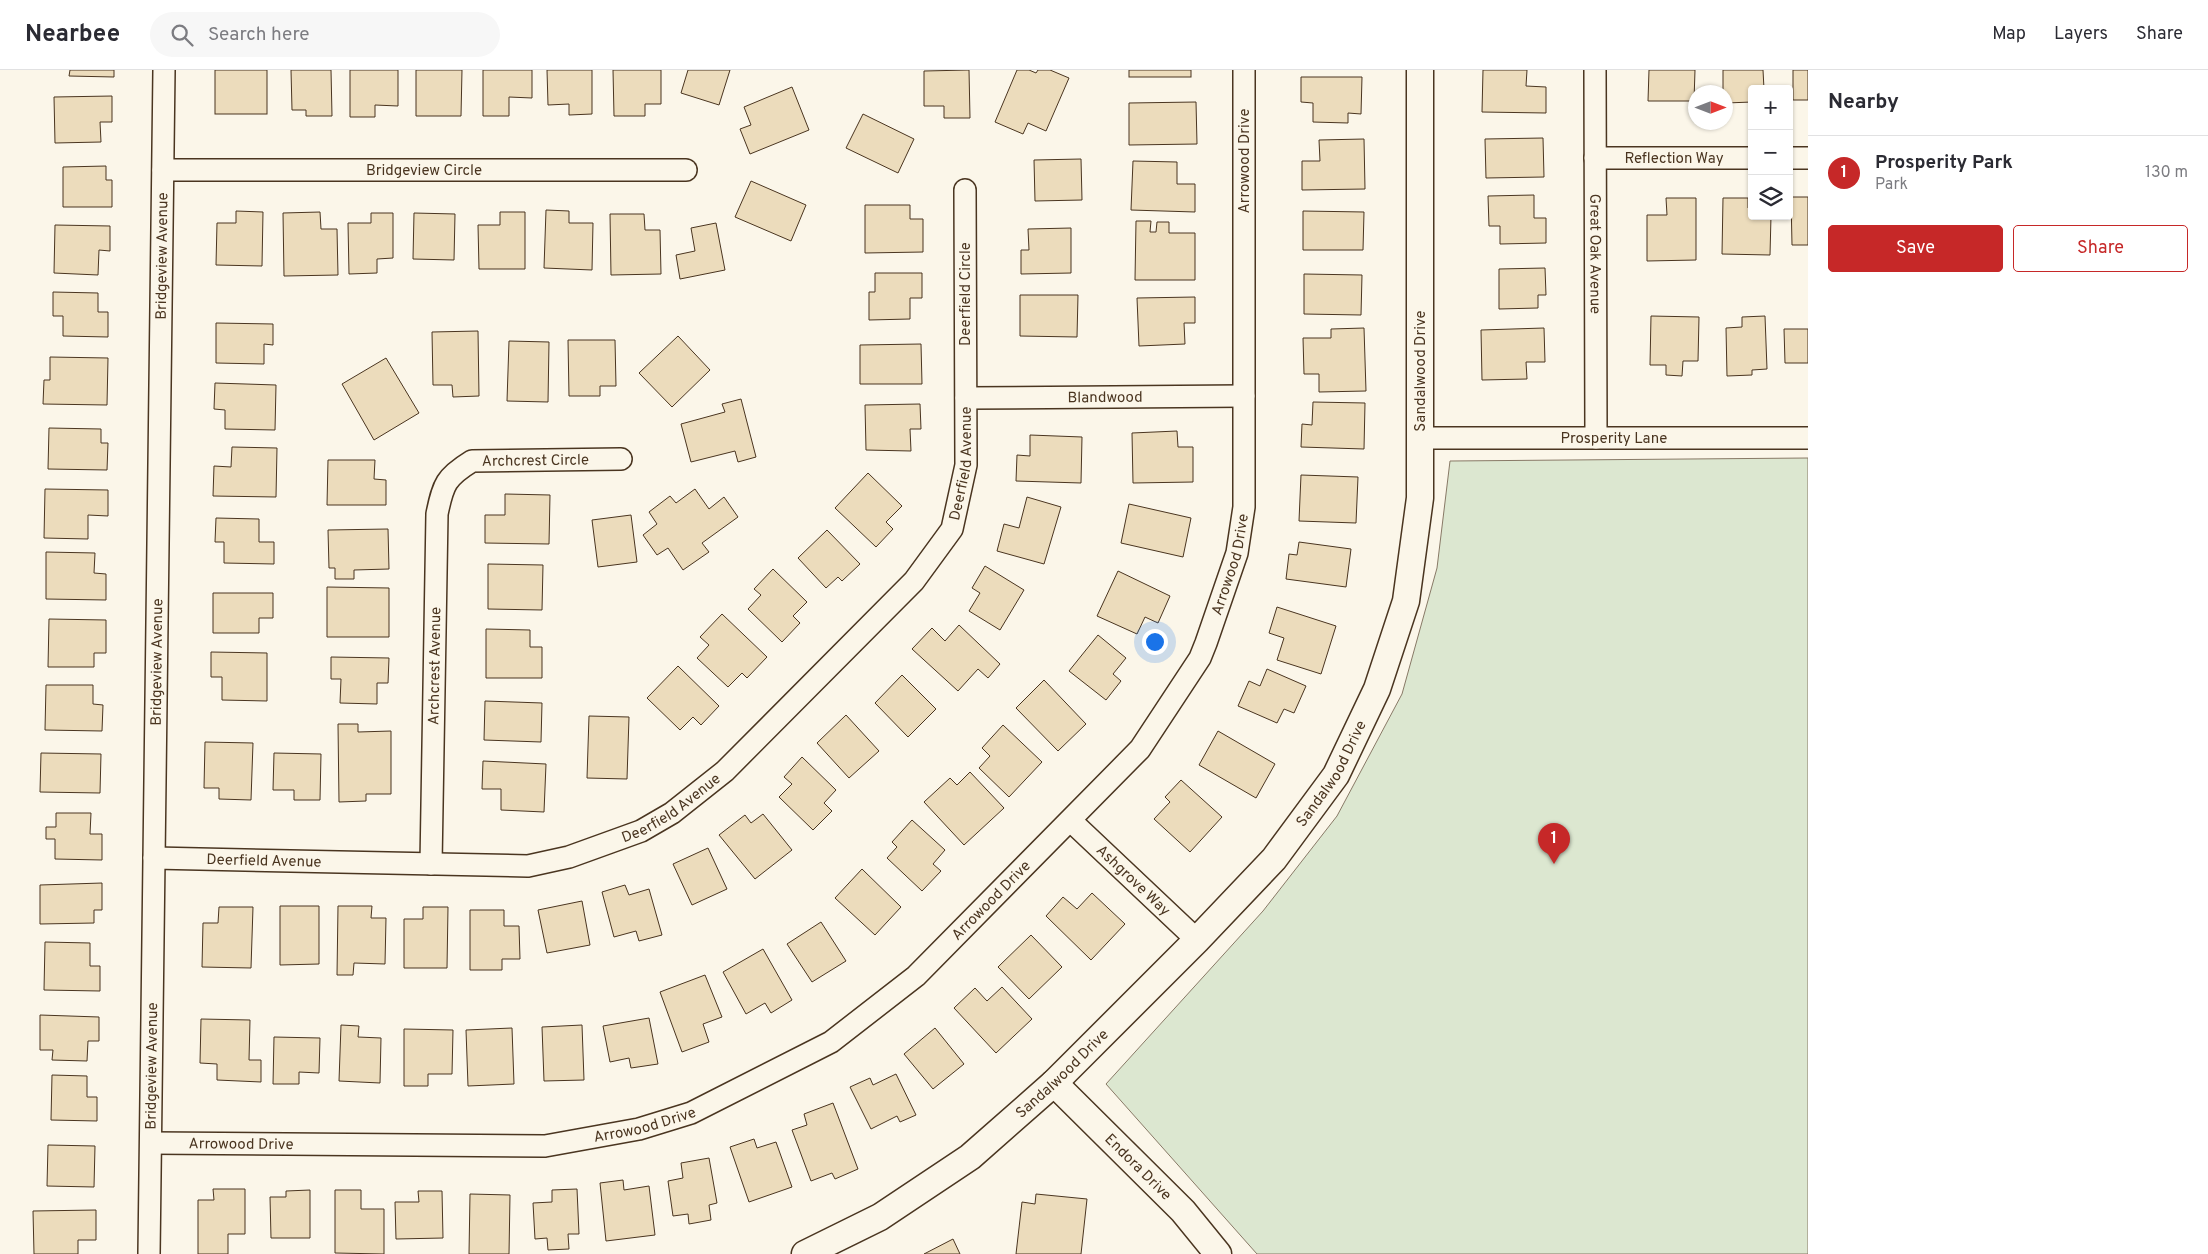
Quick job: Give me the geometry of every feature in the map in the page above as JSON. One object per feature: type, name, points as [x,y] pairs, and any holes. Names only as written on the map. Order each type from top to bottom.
[{"type":"street","name":"Bridgeview Avenue","points":[[149,1254],[164,70]]},
{"type":"street","name":"Arrowood Drive","points":[[151,1143],[545,1146],[639,1129],[691,1113],[831,1042],[916,976],[1140,749],[1200,658],[1206,643],[1237,553],[1244,507],[1244,70]]},
{"type":"street","name":"Sandalwood Drive","points":[[805,1254],[880,1217],[970,1158],[1054,1083],[1274,860],[1336,775],[1377,689],[1406,601],[1420,498],[1420,70]]},
{"type":"street","name":"Great Oak Avenue","points":[[1595,70],[1596,438]]},
{"type":"street","name":"Reflection Way","points":[[1595,158],[1748,158]]},
{"type":"street","points":[[1793,158],[1808,158]]},
{"type":"street","name":"Bridgeview Circle","points":[[163,170],[686,170]]},
{"type":"street","name":"Deerfield Circle","points":[[965,190],[966,398]]},
{"type":"street","name":"Blandwood","points":[[966,398],[1244,396]]},
{"type":"street","name":"Deerfield Avenue","points":[[154,858],[528,866],[569,857],[640,831],[672,813],[725,772],[914,581],[952,529],[966,465],[966,398]]},
{"type":"street","name":"Prosperity Lane","points":[[1420,438],[1808,438]]},
{"type":"street","name":"Archcrest Circle","points":[[453,473],[472,461],[621,459]]},
{"type":"street","name":"Archcrest Avenue","points":[[431,864],[437,514],[441,491],[453,473]]},
{"type":"street","name":"Ashgrove Way","points":[[1071,821],[1197,940]]},
{"type":"street","name":"Endora Drive","points":[[1054,1083],[1183,1211],[1218,1254]]},
{"type":"green space","points":[[1808,458],[1808,1254],[1257,1254],[1106,1084],[1263,911],[1337,816],[1402,694],[1437,568],[1450,461]]},
{"type":"building","points":[[70,70],[114,70],[114,77],[69,76]]},
{"type":"building","points":[[215,70],[267,70],[267,114],[215,114]]},
{"type":"building","points":[[291,70],[331,70],[332,116],[306,116],[306,110],[292,110]]},
{"type":"building","points":[[350,70],[398,70],[398,106],[375,105],[375,117],[350,117]]},
{"type":"building","points":[[416,70],[462,70],[461,116],[416,116]]},
{"type":"building","points":[[483,70],[532,70],[532,98],[509,97],[509,116],[483,116]]},
{"type":"building","points":[[547,70],[592,70],[592,114],[569,115],[569,104],[548,105]]},
{"type":"building","points":[[613,70],[661,70],[661,104],[645,104],[645,116],[614,116]]},
{"type":"building","points":[[688,70],[730,70],[719,105],[681,93]]},
{"type":"building","points":[[969,70],[970,118],[944,118],[944,106],[924,106],[924,71]]},
{"type":"building","points":[[1017,70],[1029,70],[1036,73],[1038,70],[1050,70],[1069,78],[1046,131],[1028,123],[1023,134],[995,122]]},
{"type":"building","points":[[1129,70],[1191,70],[1191,77],[1129,77]]},
{"type":"building","points":[[1483,70],[1527,70],[1526,86],[1546,87],[1546,113],[1482,112]]},
{"type":"building","points":[[1649,70],[1695,70],[1695,85],[1688,85],[1688,101],[1648,101]]},
{"type":"building","points":[[1723,70],[1763,70],[1764,85],[1748,85],[1748,102],[1733,103],[1733,85],[1723,85]]},
{"type":"building","points":[[1793,70],[1808,70],[1808,100],[1793,100]]},
{"type":"building","points":[[1301,77],[1362,77],[1361,114],[1348,113],[1348,123],[1313,122],[1313,103],[1301,102]]},
{"type":"building","points":[[792,87],[809,130],[750,154],[740,129],[751,125],[744,107]]},
{"type":"building","points":[[112,96],[112,122],[100,122],[101,142],[55,143],[54,97]]},
{"type":"building","points":[[1196,102],[1197,144],[1129,145],[1129,103]]},
{"type":"building","points":[[863,114],[914,139],[898,173],[846,148]]},
{"type":"building","points":[[1543,138],[1544,177],[1486,178],[1485,139]]},
{"type":"building","points":[[1364,139],[1365,189],[1302,190],[1302,161],[1320,161],[1319,140]]},
{"type":"building","points":[[1081,159],[1082,200],[1035,201],[1034,160]]},
{"type":"building","points":[[1133,161],[1177,162],[1177,184],[1195,184],[1195,212],[1131,210]]},
{"type":"building","points":[[106,166],[106,180],[112,180],[112,207],[63,207],[63,167]]},
{"type":"building","points":[[751,181],[806,205],[791,241],[735,217]]},
{"type":"building","points":[[1534,195],[1534,218],[1546,218],[1546,243],[1500,244],[1500,226],[1489,226],[1488,196]]},
{"type":"building","points":[[1793,197],[1808,197],[1808,245],[1792,245]]},
{"type":"building","points":[[1666,198],[1696,198],[1696,260],[1647,261],[1647,215],[1667,215]]},
{"type":"building","points":[[1723,198],[1748,198],[1748,220],[1771,220],[1770,255],[1722,254]]},
{"type":"building","points":[[865,205],[910,205],[910,219],[923,219],[923,252],[865,253]]},
{"type":"building","points":[[546,210],[569,211],[569,223],[593,223],[592,270],[544,268]]},
{"type":"building","points":[[236,211],[263,212],[262,266],[216,265],[217,223],[236,223]]},
{"type":"building","points":[[1303,211],[1364,212],[1363,250],[1303,250]]},
{"type":"building","points":[[320,212],[321,229],[337,229],[338,275],[284,276],[283,213]]},
{"type":"building","points":[[500,212],[525,212],[525,269],[479,269],[478,225],[500,225]]},
{"type":"building","points":[[371,213],[393,213],[393,258],[377,259],[377,273],[349,274],[348,223],[371,223]]},
{"type":"building","points":[[414,213],[455,214],[454,260],[413,259]]},
{"type":"building","points":[[610,214],[644,214],[645,230],[660,230],[661,274],[611,275]]},
{"type":"building","points":[[1136,221],[1151,221],[1150,232],[1156,232],[1157,222],[1169,222],[1169,233],[1195,233],[1195,280],[1135,280]]},
{"type":"building","points":[[716,223],[725,270],[680,279],[676,255],[695,251],[691,228]]},
{"type":"building","points":[[55,225],[110,226],[110,251],[99,250],[98,275],[54,273]]},
{"type":"building","points":[[1071,228],[1071,273],[1021,274],[1021,250],[1029,250],[1028,229]]},
{"type":"building","points":[[1545,268],[1546,295],[1538,295],[1538,308],[1499,309],[1499,269]]},
{"type":"building","points":[[875,273],[922,273],[922,298],[910,298],[910,319],[869,320],[869,292],[875,292]]},
{"type":"building","points":[[1304,274],[1362,275],[1361,315],[1304,314]]},
{"type":"building","points":[[53,292],[98,293],[98,312],[108,312],[108,337],[63,336],[63,316],[53,316]]},
{"type":"building","points":[[1020,295],[1078,295],[1077,337],[1020,336]]},
{"type":"building","points":[[1195,297],[1195,323],[1184,323],[1185,344],[1139,346],[1137,298]]},
{"type":"building","points":[[1651,316],[1699,317],[1698,361],[1683,361],[1682,376],[1666,375],[1666,365],[1650,365]]},
{"type":"building","points":[[1765,316],[1767,369],[1752,370],[1752,375],[1727,376],[1726,328],[1742,327],[1742,317]]},
{"type":"building","points":[[216,323],[273,324],[273,345],[264,344],[264,364],[216,363]]},
{"type":"building","points":[[1364,328],[1366,391],[1319,392],[1319,374],[1304,374],[1303,338],[1331,338],[1331,329]]},
{"type":"building","points":[[1544,328],[1545,362],[1526,362],[1527,379],[1482,380],[1481,330]]},
{"type":"building","points":[[1784,329],[1808,329],[1808,363],[1785,363]]},
{"type":"building","points":[[478,331],[479,396],[453,397],[452,385],[433,385],[432,332]]},
{"type":"building","points":[[678,336],[710,370],[672,407],[639,373]]},
{"type":"building","points":[[568,340],[615,340],[616,386],[600,386],[600,396],[569,396]]},
{"type":"building","points":[[509,341],[549,342],[548,402],[507,401]]},
{"type":"building","points":[[921,344],[922,384],[860,384],[860,345]]},
{"type":"building","points":[[50,357],[108,358],[107,405],[43,404],[44,380],[50,380]]},
{"type":"building","points":[[386,358],[419,413],[374,440],[342,384]]},
{"type":"building","points":[[215,383],[276,385],[275,430],[225,429],[225,410],[214,409]]},
{"type":"building","points":[[741,399],[756,457],[738,462],[735,451],[691,462],[681,424],[725,412],[722,404]]},
{"type":"building","points":[[1313,402],[1365,403],[1364,449],[1301,447],[1302,424],[1312,425]]},
{"type":"building","points":[[920,404],[921,429],[910,429],[911,451],[866,450],[865,405]]},
{"type":"building","points":[[49,428],[101,429],[101,443],[108,443],[107,470],[48,469]]},
{"type":"building","points":[[1177,431],[1178,447],[1193,447],[1193,482],[1133,483],[1132,433]]},
{"type":"building","points":[[1030,435],[1082,437],[1081,483],[1016,481],[1017,455],[1030,456]]},
{"type":"building","points":[[232,447],[277,448],[276,497],[213,496],[214,466],[231,467]]},
{"type":"building","points":[[328,460],[375,460],[374,479],[386,480],[386,505],[327,505]]},
{"type":"building","points":[[868,473],[902,506],[886,522],[893,529],[876,547],[835,508]]},
{"type":"building","points":[[1301,475],[1358,477],[1356,523],[1299,521]]},
{"type":"building","points":[[45,489],[108,490],[108,516],[88,515],[88,539],[44,538]]},
{"type":"building","points":[[695,489],[709,509],[724,497],[738,517],[702,543],[709,552],[683,570],[668,548],[657,555],[643,535],[657,524],[649,512],[670,496],[676,503]]},
{"type":"building","points":[[505,494],[550,495],[549,544],[485,543],[485,515],[505,515]]},
{"type":"building","points":[[1027,497],[1061,507],[1044,564],[997,551],[1004,524],[1019,528]]},
{"type":"building","points":[[1129,504],[1191,518],[1183,557],[1121,543]]},
{"type":"building","points":[[631,515],[637,562],[598,567],[592,520]]},
{"type":"building","points":[[216,518],[259,519],[259,542],[274,542],[274,564],[224,563],[224,542],[215,542]]},
{"type":"building","points":[[388,529],[389,569],[354,570],[354,579],[335,579],[335,568],[329,568],[328,530]]},
{"type":"building","points":[[827,530],[860,564],[842,581],[838,577],[826,588],[798,558]]},
{"type":"building","points":[[1299,542],[1351,549],[1346,587],[1286,579],[1289,554],[1297,555]]},
{"type":"building","points":[[46,552],[95,553],[94,573],[106,574],[106,600],[46,599]]},
{"type":"building","points":[[488,564],[543,565],[542,610],[488,609]]},
{"type":"building","points":[[985,566],[1024,590],[1000,630],[969,611],[980,593],[972,588]]},
{"type":"building","points":[[773,569],[807,602],[793,616],[800,623],[782,642],[748,609],[761,595],[754,589]]},
{"type":"building","points":[[1118,571],[1170,596],[1158,623],[1145,617],[1137,634],[1097,616]]},
{"type":"building","points":[[327,587],[389,588],[389,637],[327,637]]},
{"type":"building","points":[[213,593],[273,593],[273,618],[259,618],[259,633],[213,633]]},
{"type":"building","points":[[1277,607],[1336,626],[1321,674],[1277,660],[1284,638],[1269,633]]},
{"type":"building","points":[[722,614],[767,657],[747,678],[742,673],[728,687],[697,658],[709,645],[700,637]]},
{"type":"building","points":[[49,619],[106,620],[106,653],[94,653],[94,667],[48,667]]},
{"type":"building","points":[[959,625],[1000,664],[988,678],[978,669],[958,691],[912,649],[932,628],[945,641]]},
{"type":"building","points":[[486,629],[530,630],[530,647],[542,647],[542,678],[486,678]]},
{"type":"building","points":[[1098,635],[1126,658],[1113,674],[1121,681],[1106,700],[1069,671]]},
{"type":"building","points":[[211,652],[267,653],[267,701],[222,700],[222,677],[211,677]]},
{"type":"building","points":[[331,657],[389,658],[388,683],[377,683],[377,704],[340,703],[341,679],[331,679]]},
{"type":"building","points":[[678,666],[719,706],[701,725],[693,717],[680,730],[647,698]]},
{"type":"building","points":[[1267,669],[1306,686],[1294,713],[1284,709],[1277,723],[1238,706],[1249,681],[1260,686]]},
{"type":"building","points":[[902,675],[936,709],[908,737],[875,703]]},
{"type":"building","points":[[1044,680],[1086,724],[1058,751],[1016,708]]},
{"type":"building","points":[[46,685],[93,685],[93,704],[103,705],[102,731],[45,730]]},
{"type":"building","points":[[485,701],[542,703],[541,742],[484,740]]},
{"type":"building","points":[[846,715],[879,751],[849,778],[817,743]]},
{"type":"building","points":[[589,716],[629,717],[627,779],[587,778]]},
{"type":"building","points":[[338,724],[358,724],[358,732],[391,731],[391,794],[366,794],[366,801],[339,802]]},
{"type":"building","points":[[1003,725],[1042,762],[1009,797],[979,768],[990,756],[982,748]]},
{"type":"building","points":[[1218,731],[1275,764],[1256,798],[1199,765]]},
{"type":"building","points":[[205,742],[253,743],[251,800],[219,799],[219,788],[204,788]]},
{"type":"building","points":[[41,753],[101,754],[100,793],[40,792]]},
{"type":"building","points":[[274,753],[321,754],[320,800],[294,800],[294,790],[273,790]]},
{"type":"building","points":[[802,757],[836,790],[824,803],[832,811],[813,830],[779,797],[792,784],[784,777]]},
{"type":"building","points":[[483,761],[546,764],[544,812],[501,810],[501,789],[482,789]]},
{"type":"building","points":[[970,772],[1004,808],[964,845],[924,802],[950,778],[957,785]]},
{"type":"building","points":[[1181,780],[1222,817],[1190,852],[1154,819],[1170,802],[1165,797]]},
{"type":"building","points":[[56,813],[91,813],[90,834],[102,834],[102,860],[55,859],[55,839],[46,839],[46,827],[56,827]]},
{"type":"building","points":[[763,814],[792,850],[755,879],[719,835],[745,815],[751,823]]},
{"type":"building","points":[[912,820],[945,850],[933,864],[941,871],[922,891],[887,858],[897,847],[892,842]]},
{"type":"building","points":[[708,848],[727,889],[692,905],[673,864]]},
{"type":"building","points":[[862,869],[901,907],[875,935],[835,898]]},
{"type":"building","points":[[102,883],[102,910],[94,910],[94,923],[40,924],[40,885]]},
{"type":"building","points":[[625,885],[629,895],[649,889],[662,935],[639,941],[636,931],[614,937],[602,892]]},
{"type":"building","points":[[1092,893],[1125,924],[1091,960],[1046,916],[1063,897],[1077,909]]},
{"type":"building","points":[[582,901],[590,945],[547,953],[538,910]]},
{"type":"building","points":[[280,906],[319,906],[319,964],[280,965]]},
{"type":"building","points":[[338,906],[372,906],[371,918],[386,918],[385,964],[354,963],[353,975],[337,975]]},
{"type":"building","points":[[219,907],[253,907],[251,968],[202,967],[203,923],[218,923]]},
{"type":"building","points":[[423,907],[448,907],[447,968],[404,968],[404,919],[423,919]]},
{"type":"building","points":[[470,910],[504,910],[504,926],[519,926],[520,959],[502,959],[502,970],[470,970]]},
{"type":"building","points":[[821,922],[846,961],[812,982],[787,944]]},
{"type":"building","points":[[1031,935],[1062,967],[1029,999],[998,967]]},
{"type":"building","points":[[45,942],[90,943],[90,966],[100,966],[100,991],[44,990]]},
{"type":"building","points":[[763,949],[792,1000],[771,1013],[765,1003],[746,1014],[723,972]]},
{"type":"building","points":[[705,975],[722,1017],[703,1024],[709,1042],[682,1052],[660,992]]},
{"type":"building","points":[[1002,987],[1032,1019],[996,1053],[954,1008],[975,988],[987,1001]]},
{"type":"building","points":[[40,1015],[99,1017],[99,1041],[88,1041],[87,1061],[52,1060],[53,1050],[40,1050]]},
{"type":"building","points":[[649,1018],[658,1064],[631,1068],[629,1058],[610,1062],[603,1026]]},
{"type":"building","points":[[201,1019],[250,1020],[249,1060],[261,1060],[261,1082],[217,1080],[217,1064],[200,1063]]},
{"type":"building","points":[[341,1025],[359,1026],[358,1037],[381,1038],[380,1083],[339,1081]]},
{"type":"building","points":[[582,1025],[584,1080],[544,1081],[542,1027]]},
{"type":"building","points":[[512,1028],[514,1084],[468,1086],[466,1030]]},
{"type":"building","points":[[935,1028],[964,1064],[933,1089],[904,1054]]},
{"type":"building","points":[[404,1029],[453,1030],[452,1074],[428,1074],[428,1086],[404,1086]]},
{"type":"building","points":[[274,1037],[320,1038],[319,1073],[299,1072],[299,1084],[273,1084]]},
{"type":"building","points":[[896,1074],[916,1115],[900,1122],[897,1116],[871,1129],[850,1087],[870,1078],[873,1085]]},
{"type":"building","points":[[52,1075],[87,1076],[87,1097],[97,1097],[97,1121],[51,1120]]},
{"type":"building","points":[[833,1103],[858,1169],[835,1179],[832,1173],[811,1181],[792,1130],[807,1125],[804,1114]]},
{"type":"building","points":[[754,1139],[757,1148],[776,1142],[792,1187],[749,1202],[730,1147]]},
{"type":"building","points":[[48,1145],[95,1146],[94,1187],[47,1186]]},
{"type":"building","points":[[709,1158],[717,1203],[709,1205],[711,1220],[689,1224],[688,1214],[673,1216],[668,1181],[683,1178],[681,1163]]},
{"type":"building","points":[[623,1180],[624,1190],[649,1186],[655,1235],[606,1241],[600,1183]]},
{"type":"building","points":[[213,1189],[245,1189],[245,1234],[228,1234],[228,1254],[198,1254],[198,1200],[214,1200]]},
{"type":"building","points":[[577,1189],[579,1234],[568,1234],[569,1249],[548,1250],[547,1238],[535,1239],[533,1203],[552,1202],[552,1190]]},
{"type":"building","points":[[310,1190],[310,1238],[271,1238],[270,1197],[286,1197],[286,1191]]},
{"type":"building","points":[[335,1190],[361,1190],[361,1209],[384,1209],[384,1254],[335,1253]]},
{"type":"building","points":[[418,1191],[442,1191],[443,1238],[396,1239],[395,1202],[419,1202]]},
{"type":"building","points":[[470,1194],[510,1195],[509,1254],[469,1254]]},
{"type":"building","points":[[1036,1194],[1087,1199],[1081,1254],[1016,1254],[1022,1202],[1035,1204]]},
{"type":"building","points":[[96,1210],[96,1240],[78,1240],[78,1254],[34,1254],[33,1211]]},
{"type":"building","points":[[953,1239],[960,1254],[924,1254]]},
{"type":"place","name":"Prosperity Park","points":[[1554,864]]}]
